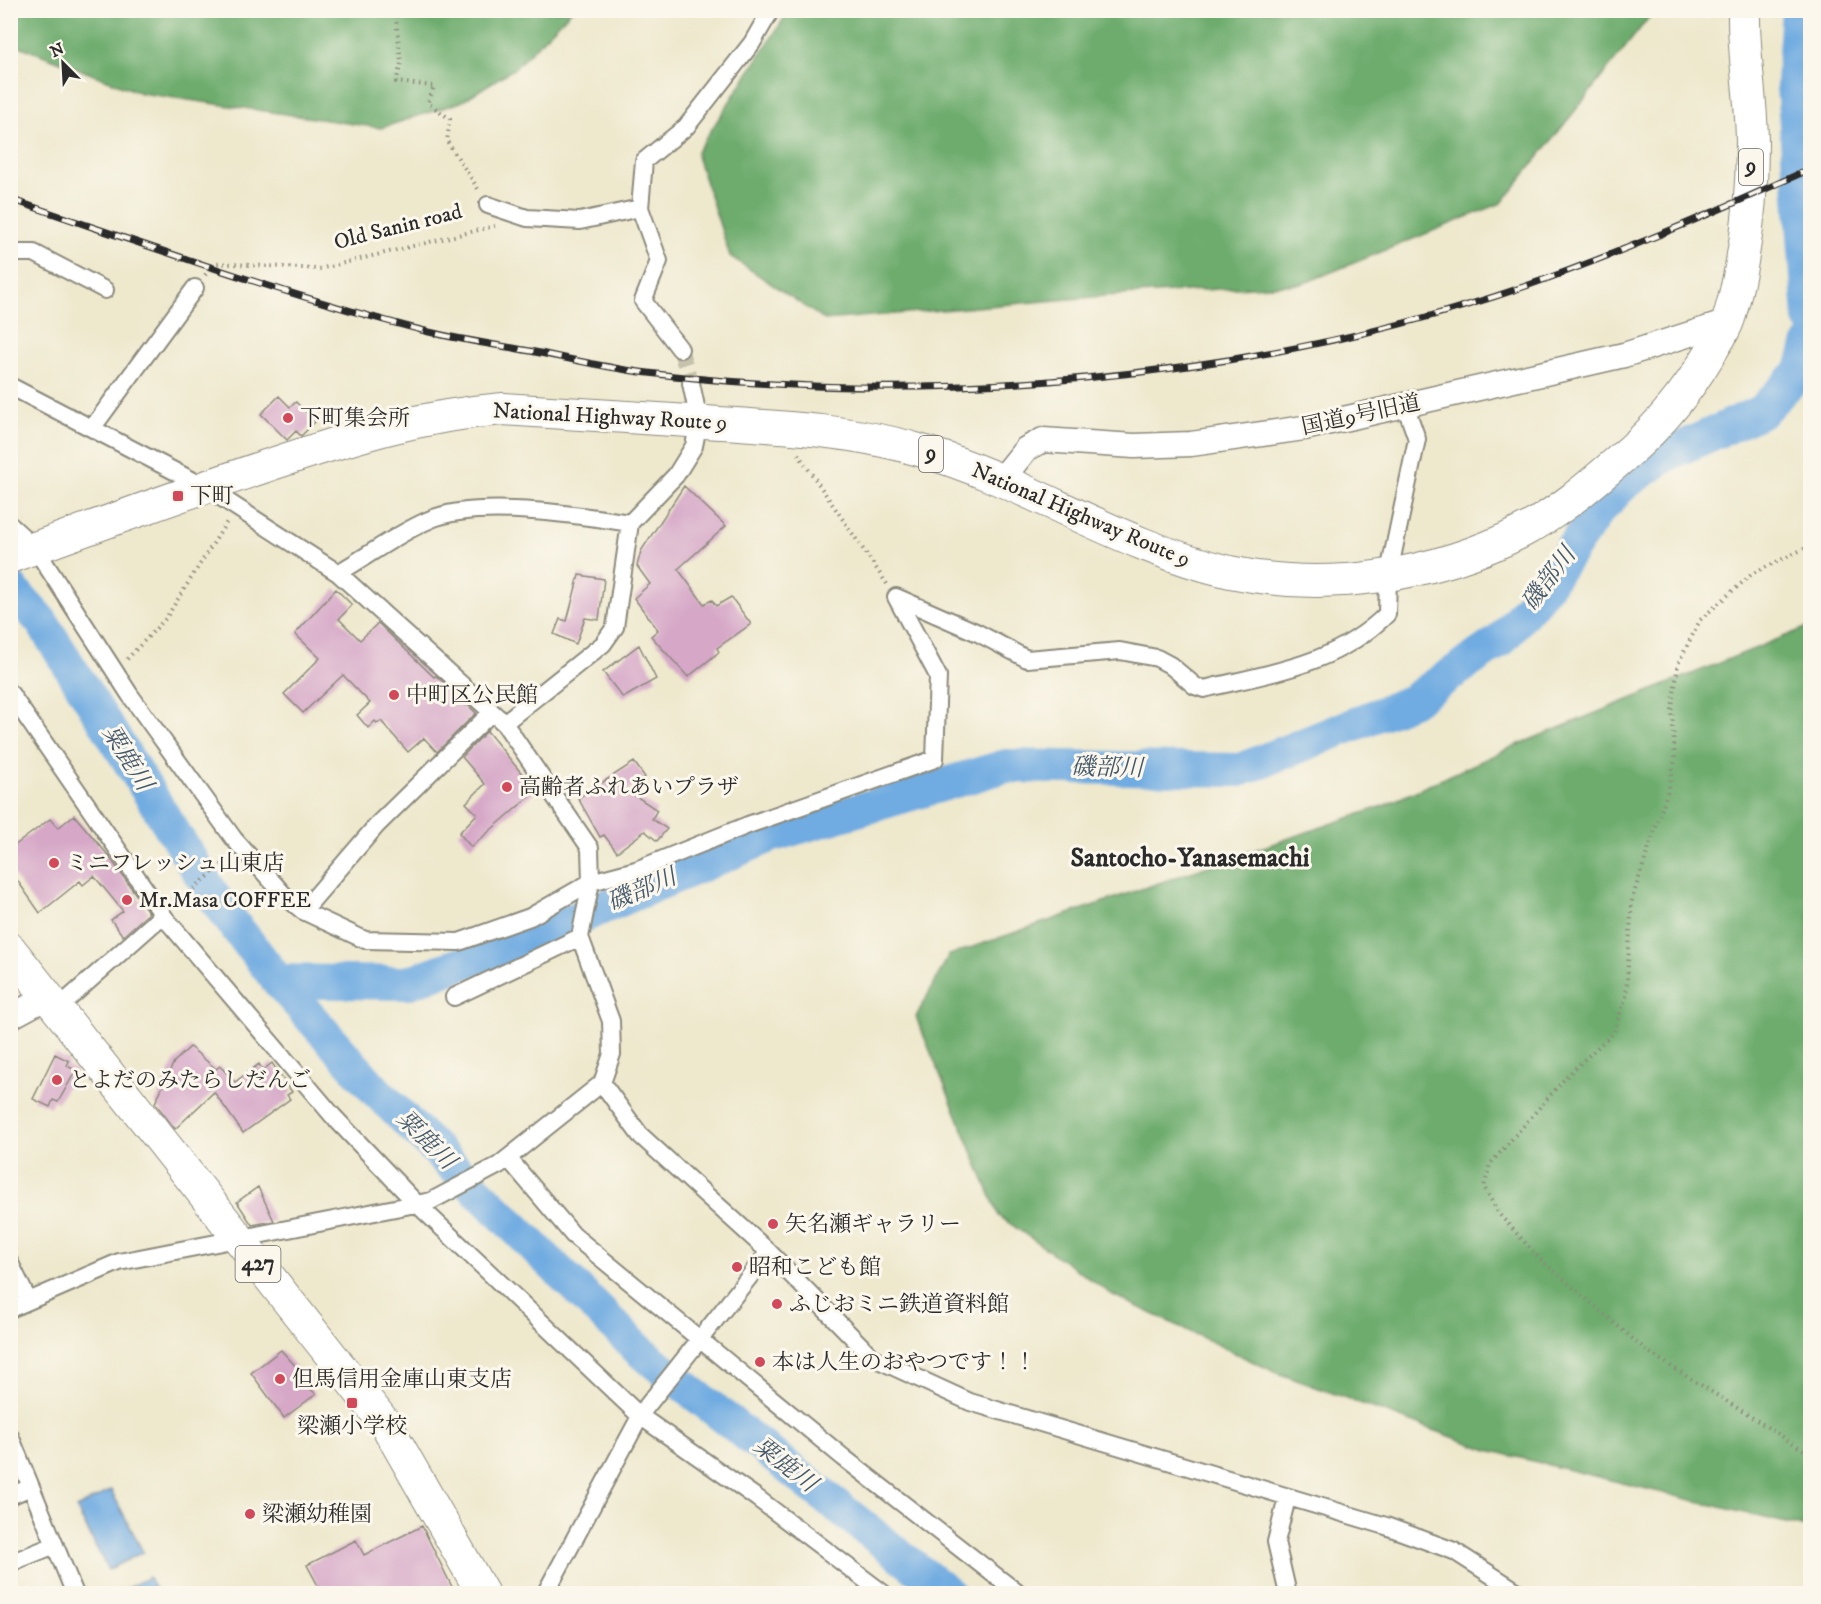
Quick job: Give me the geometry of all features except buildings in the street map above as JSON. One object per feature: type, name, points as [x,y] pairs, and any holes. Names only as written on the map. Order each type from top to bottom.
[{"type":"highway","name":"National Highway Route 9","points":[[20,545],[396,424],[461,412],[503,409],[789,428],[853,435],[917,449],[1002,479],[1086,520],[1187,561],[1236,573],[1335,580],[1388,577],[1435,565],[1526,530],[1575,496],[1656,428],[1689,390],[1728,322],[1749,212],[1752,142],[1744,10]]},
{"type":"highway","name":"427","points":[[10,949],[387,1426],[483,1593]]},
{"type":"street","points":[[680,349],[643,301],[658,261],[640,208],[644,161],[686,127],[752,43],[771,10]]},
{"type":"street","points":[[488,205],[527,218],[580,221],[640,208]]},
{"type":"street","points":[[10,253],[34,253],[105,290]]},
{"type":"street","points":[[93,428],[195,288]]},
{"type":"street","name":"国道9号旧道","points":[[1002,479],[1026,449],[1043,440],[1134,446],[1191,444],[1304,428],[1624,355],[1728,322]]},
{"type":"street","points":[[303,911],[377,825],[498,717],[603,644],[615,627],[630,523],[676,476],[694,446],[699,421],[691,383]]},
{"type":"street","points":[[10,386],[205,487],[338,573],[498,717],[590,848],[591,882],[580,938],[611,1021],[612,1054],[602,1083],[504,1161],[424,1203],[119,1262],[10,1309]]},
{"type":"street","points":[[896,597],[978,633],[1027,659],[1120,651],[1157,658],[1170,665],[1195,686],[1204,689],[1317,661],[1370,632],[1387,614],[1388,577],[1417,439],[1405,405]]},
{"type":"street","points":[[338,573],[431,519],[482,509],[590,517],[630,523]]},
{"type":"street","points":[[20,545],[234,839],[285,896],[303,911],[365,940],[459,942],[530,917],[591,882],[636,870],[748,825],[934,759],[938,676],[896,597]]},
{"type":"street","points":[[10,693],[165,913],[333,1116],[642,1413],[884,1593]]},
{"type":"street","points":[[10,1017],[52,1003],[165,913]]},
{"type":"street","points":[[454,997],[580,938]]},
{"type":"street","points":[[602,1083],[640,1135],[769,1252],[872,1357],[970,1402],[1386,1526],[1454,1551],[1521,1593]]},
{"type":"street","points":[[504,1161],[573,1235],[697,1341],[1019,1593]]},
{"type":"street","points":[[545,1593],[642,1413],[769,1252]]},
{"type":"street","points":[[10,1263],[28,1300]]},
{"type":"street","points":[[10,1436],[75,1593]]},
{"type":"street","points":[[10,1496],[31,1487]]},
{"type":"street","points":[[1287,1498],[1276,1542],[1288,1593]]},
{"type":"street","points":[[10,1563],[55,1545]]},
{"type":"path","points":[[395,10],[401,63],[396,82],[434,86],[428,104],[450,119],[447,141],[488,205]]},
{"type":"path","name":"Old Sanin road","points":[[195,288],[215,263],[320,269],[527,218]]},
{"type":"path","points":[[789,428],[799,455],[896,597]]},
{"type":"path","points":[[114,672],[166,618],[237,507]]},
{"type":"path","points":[[1810,546],[1753,573],[1700,620],[1678,664],[1672,708],[1675,759],[1669,787],[1632,899],[1626,996],[1614,1032],[1569,1074],[1490,1164],[1484,1187],[1499,1214],[1540,1259],[1647,1351],[1810,1454]]},
{"type":"path","points":[[165,913],[238,851]]},
{"type":"green space","points":[[10,11],[571,11],[515,68],[461,102],[381,128],[141,93],[11,43]]},
{"type":"green space","points":[[789,11],[1654,11],[1502,203],[1302,284],[1105,296],[825,320],[730,256],[696,153]]},
{"type":"green space","points":[[1810,626],[1810,1529],[1488,1450],[1275,1372],[1113,1295],[999,1216],[916,1017],[949,955],[1383,806],[1512,747]]},
{"type":"water","points":[[111,1490],[143,1552],[108,1570],[76,1508]]},
{"type":"water","points":[[149,1577],[157,1593],[119,1592]]},
{"type":"waterway","name":"磯部川","points":[[1798,10],[1793,85],[1810,318]]},
{"type":"waterway","name":"磯部川","points":[[278,981],[407,983],[517,944],[770,836],[1006,766],[1240,770],[1412,701],[1501,640],[1544,589],[1597,512],[1624,484],[1668,454],[1762,411],[1802,370],[1810,343]]},
{"type":"waterway","name":"粟鹿川","points":[[10,587],[41,621],[222,909],[278,981],[377,1092],[641,1352],[949,1594]]},
{"type":"tunnel","points":[[680,349],[691,383]]},
{"type":"railway","points":[[10,199],[323,303],[429,332],[640,372],[748,382],[860,387],[974,385],[1088,378],[1202,364],[1313,344],[1422,318],[1526,286],[1705,216],[1810,169]]},
{"type":"place","name":"下町集会所","points":[[288,418]]},
{"type":"place","name":"下町","points":[[178,496]]},
{"type":"place","name":"中町区公民館","points":[[394,695]]},
{"type":"place","name":"高齢者ふれあいプラザ","points":[[507,787]]},
{"type":"place","name":"ミニフレッシュ山東店","points":[[54,863]]},
{"type":"place","name":"Mr.Masa COFFEE","points":[[127,900]]},
{"type":"place","name":"とよだのみたらしだんご","points":[[57,1080]]},
{"type":"place","name":"矢名瀬ギャラリー","points":[[773,1224]]},
{"type":"place","name":"昭和こども館","points":[[737,1267]]},
{"type":"place","name":"ふじおミニ鉄道資料館","points":[[777,1304]]},
{"type":"place","name":"本は人生のおやつです！！","points":[[760,1362]]},
{"type":"place","name":"但馬信用金庫山東支店","points":[[280,1379]]},
{"type":"place","name":"梁瀬小学校","points":[[352,1403]]},
{"type":"place","name":"梁瀬幼稚園","points":[[250,1514]]},
{"type":"district","name":"Santocho-Yanasemachi","points":[[1190,858]]}]
